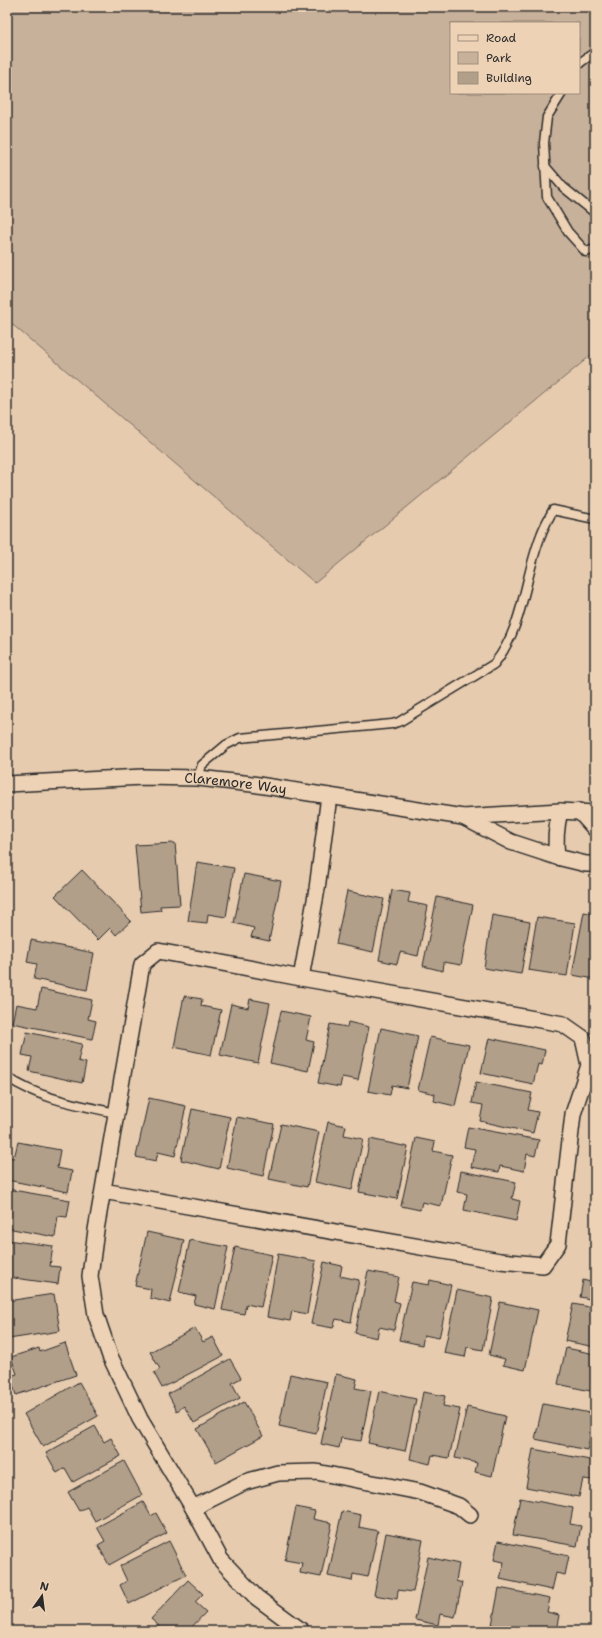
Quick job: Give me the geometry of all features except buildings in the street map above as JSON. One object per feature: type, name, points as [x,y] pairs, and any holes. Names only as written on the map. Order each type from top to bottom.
[{"type":"street","name":"Claremore Way","points":[[7,784],[143,777],[198,778],[252,784],[463,817],[560,811],[595,813]]},
{"type":"street","points":[[301,978],[317,889],[329,796]]},
{"type":"street","points":[[557,857],[555,844],[560,811]]},
{"type":"street","points":[[579,811],[595,829]]},
{"type":"street","name":"Claremore Way","points":[[463,817],[511,842],[557,857],[586,864],[595,864]]},
{"type":"street","points":[[103,1192],[492,1259],[543,1265],[558,1244],[573,1114],[590,1065],[584,1038],[563,1024],[301,978],[158,951],[142,964],[96,1230],[90,1276],[96,1315],[110,1356],[140,1419],[193,1508],[221,1560],[256,1597],[302,1631]]},
{"type":"street","points":[[193,1508],[245,1482],[278,1473],[316,1472],[420,1492],[459,1506],[470,1515]]},
{"type":"lane","points":[[580,63],[595,52]]},
{"type":"lane","points":[[561,94],[548,117],[544,143],[547,197],[568,232],[586,252],[595,249]]},
{"type":"lane","points":[[545,166],[563,187],[595,213]]},
{"type":"lane","points":[[198,778],[202,765],[226,745],[240,738],[392,724],[494,664],[505,650],[512,633],[541,534],[553,510],[595,519]]},
{"type":"lane","points":[[7,1078],[19,1086],[63,1102],[116,1113]]},
{"type":"green space","points":[[7,7],[595,7],[595,352],[315,583],[7,320]]}]
